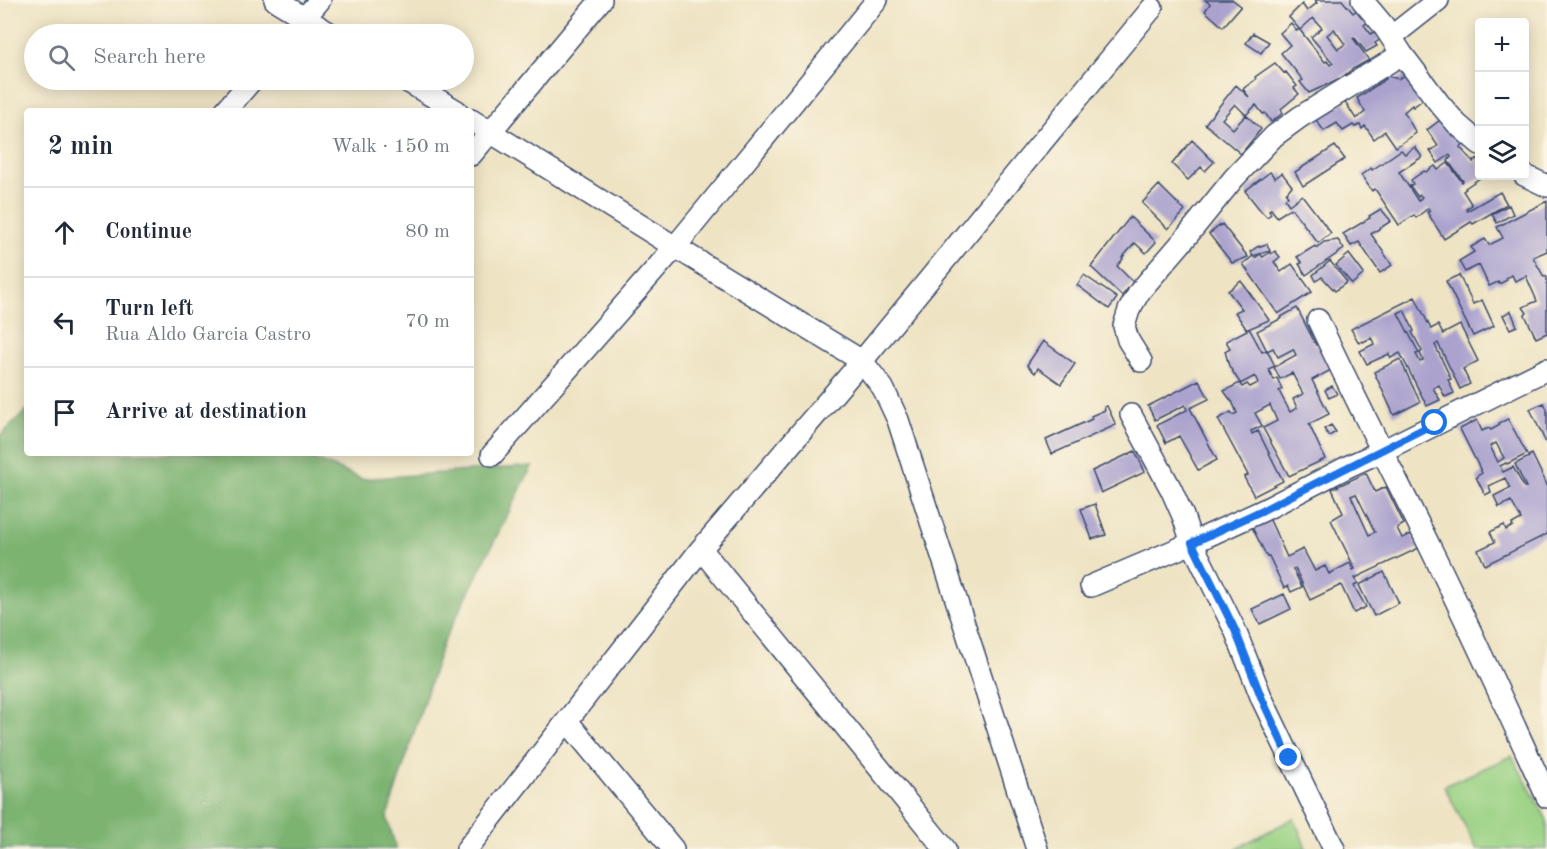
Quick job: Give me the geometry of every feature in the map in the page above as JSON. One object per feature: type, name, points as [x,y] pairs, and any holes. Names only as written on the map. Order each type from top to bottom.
[{"type":"street","points":[[275,0],[315,24]]},
{"type":"street","points":[[300,24],[320,0]]},
{"type":"street","points":[[474,152],[601,0]]},
{"type":"street","points":[[492,455],[675,247],[877,0]]},
{"type":"street","points":[[1362,0],[1439,104],[1475,140]]},
{"type":"street","points":[[1141,361],[1128,340],[1124,326],[1129,310],[1140,291],[1234,178],[1274,136],[1396,46],[1438,0]]},
{"type":"street","points":[[466,849],[701,549],[862,361],[1152,8]]},
{"type":"street","points":[[228,108],[243,90]]},
{"type":"street","points":[[421,90],[451,108]]},
{"type":"street","points":[[474,122],[862,361],[883,388],[898,420],[1037,849]]},
{"type":"street","points":[[1529,177],[1547,186]]},
{"type":"street","points":[[1318,320],[1459,606],[1547,796]]},
{"type":"street","points":[[1091,586],[1263,510],[1547,369]]},
{"type":"street","points":[[1131,415],[1171,489],[1192,543],[1235,630],[1262,699],[1334,849]]},
{"type":"street","points":[[701,549],[945,849]]},
{"type":"street","points":[[567,721],[673,849]]},
{"type":"green space","points":[[24,413],[24,456],[307,456],[362,479],[532,466],[442,645],[387,817],[396,849],[0,849],[0,436]]},
{"type":"green space","points":[[1512,756],[1547,820],[1547,849],[1477,849],[1444,786]]},
{"type":"green space","points":[[1294,818],[1306,848],[1235,849]]},
{"type":"building","points":[[1205,0],[1233,0],[1241,6],[1223,27],[1205,11],[1210,4]]},
{"type":"building","points":[[1315,0],[1342,0],[1353,13],[1358,9],[1368,22],[1364,25],[1371,34],[1375,31],[1381,39],[1375,43],[1377,46],[1366,52],[1354,37],[1369,60],[1341,78],[1309,93],[1300,82],[1303,80],[1281,53],[1290,45],[1280,33],[1291,23],[1297,31],[1299,29],[1325,62],[1327,61],[1330,65],[1333,63],[1311,37],[1322,28],[1313,18],[1300,30],[1289,17],[1302,4],[1307,11],[1317,3]],"holes":[[[1334,29],[1345,44],[1338,49],[1327,35]]]},
{"type":"building","points":[[1253,33],[1269,42],[1261,53],[1246,43]]},
{"type":"building","points":[[1275,63],[1297,86],[1294,88],[1299,94],[1281,109],[1283,113],[1271,122],[1256,105],[1246,115],[1261,129],[1241,154],[1205,124],[1236,85],[1249,97],[1243,89]],"holes":[[[1235,104],[1246,115],[1233,129],[1222,119]]]},
{"type":"building","points":[[1405,75],[1425,98],[1404,112],[1416,133],[1396,147],[1385,131],[1374,139],[1365,126],[1362,129],[1360,125],[1355,127],[1353,125],[1343,131],[1337,123],[1324,131],[1316,120],[1345,102],[1356,119],[1365,112],[1357,98],[1388,76],[1398,79]]},
{"type":"building","points":[[1443,118],[1465,143],[1460,147],[1473,162],[1475,161],[1475,180],[1477,180],[1463,191],[1472,205],[1466,209],[1467,211],[1500,192],[1507,204],[1444,239],[1427,212],[1430,211],[1428,208],[1416,218],[1414,215],[1399,225],[1375,189],[1372,191],[1361,175],[1401,150],[1405,154],[1415,147],[1422,157],[1399,172],[1418,201],[1422,197],[1420,195],[1418,197],[1410,186],[1413,184],[1411,180],[1435,166],[1438,170],[1448,163],[1462,182],[1448,161],[1450,155],[1438,163],[1430,151],[1438,146],[1427,130]]},
{"type":"building","points":[[1192,140],[1214,162],[1205,171],[1201,167],[1188,180],[1172,164]]},
{"type":"building","points":[[1335,146],[1345,159],[1303,186],[1295,172]]},
{"type":"building","points":[[1270,172],[1275,178],[1282,173],[1292,186],[1286,193],[1288,196],[1285,199],[1289,205],[1302,195],[1331,233],[1318,243],[1291,208],[1277,217],[1271,209],[1269,210],[1271,214],[1267,217],[1261,211],[1245,191]]},
{"type":"building","points":[[1159,185],[1185,211],[1168,229],[1142,203]]},
{"type":"building","points":[[1547,201],[1547,251],[1533,257],[1544,277],[1547,278],[1547,333],[1536,338],[1523,307],[1537,301],[1526,276],[1515,281],[1512,275],[1499,284],[1498,282],[1489,286],[1479,265],[1465,272],[1459,261],[1474,252],[1471,247],[1485,239],[1489,245],[1503,238],[1497,227]]},
{"type":"building","points":[[1509,205],[1513,214],[1497,223],[1492,214]]},
{"type":"building","points":[[1381,209],[1391,221],[1371,234],[1392,265],[1380,273],[1359,242],[1351,246],[1343,234]]},
{"type":"building","points":[[1130,217],[1156,242],[1146,253],[1135,243],[1122,258],[1117,266],[1133,282],[1122,296],[1091,267]]},
{"type":"building","points":[[1222,224],[1248,257],[1232,263],[1209,234]]},
{"type":"building","points":[[1338,240],[1344,249],[1306,275],[1297,257],[1324,242]]},
{"type":"building","points":[[1267,244],[1270,251],[1253,256],[1250,252],[1257,247]]},
{"type":"building","points":[[1275,251],[1280,257],[1274,262],[1281,272],[1292,264],[1312,292],[1278,314],[1243,264],[1253,256],[1255,258],[1260,254],[1263,257]]},
{"type":"building","points":[[1349,254],[1364,274],[1352,284],[1336,265]]},
{"type":"building","points":[[1330,261],[1347,282],[1335,291],[1322,277],[1316,281],[1313,275]]},
{"type":"building","points":[[1084,275],[1117,298],[1109,309],[1077,285]]},
{"type":"building","points":[[1459,275],[1473,304],[1482,300],[1494,326],[1473,336],[1446,281]]},
{"type":"building","points":[[1241,281],[1269,320],[1248,329],[1262,352],[1267,350],[1257,331],[1297,308],[1316,345],[1321,343],[1329,359],[1326,361],[1331,370],[1312,380],[1329,414],[1309,424],[1325,459],[1289,476],[1263,428],[1277,421],[1270,405],[1255,413],[1262,426],[1251,431],[1252,434],[1258,431],[1283,481],[1254,496],[1244,477],[1248,475],[1218,419],[1231,412],[1233,415],[1237,413],[1232,401],[1224,391],[1240,383],[1229,366],[1225,351],[1230,348],[1226,341],[1247,330],[1235,312],[1242,309],[1228,291]],"holes":[[[1273,348],[1278,357],[1293,349],[1296,355],[1274,367],[1280,379],[1292,373],[1303,394],[1293,399],[1297,408],[1290,412],[1279,391],[1282,389],[1277,378],[1274,380],[1268,369],[1275,366],[1267,351]],[[1255,376],[1258,383],[1250,387],[1247,384],[1242,387],[1240,384]]]},
{"type":"building","points":[[1415,297],[1431,329],[1438,325],[1443,334],[1460,325],[1478,361],[1463,369],[1470,384],[1460,389],[1438,343],[1435,345],[1451,379],[1448,380],[1454,393],[1445,397],[1439,385],[1433,388],[1440,400],[1427,406],[1400,353],[1391,358],[1389,354],[1367,364],[1360,351],[1374,344],[1373,341],[1371,338],[1359,343],[1351,329]],"holes":[[[1404,310],[1414,331],[1412,332],[1422,351],[1420,353],[1423,360],[1420,362],[1416,354],[1419,353],[1398,313]]]},
{"type":"building","points":[[1511,311],[1517,326],[1510,329],[1503,315]]},
{"type":"building","points":[[1043,341],[1075,364],[1061,384],[1038,368],[1035,373],[1027,365]]},
{"type":"building","points":[[1400,359],[1420,402],[1394,415],[1374,372]]},
{"type":"building","points":[[1199,380],[1209,399],[1190,408],[1217,460],[1198,470],[1179,436],[1166,443],[1157,425],[1187,410],[1185,405],[1155,420],[1148,406]]},
{"type":"building","points":[[1332,386],[1337,394],[1329,398],[1325,390]]},
{"type":"building","points":[[1544,403],[1547,409],[1547,445],[1530,409]]},
{"type":"building","points":[[1107,406],[1116,425],[1052,454],[1046,440],[1092,419],[1091,416],[1105,410],[1104,407]]},
{"type":"building","points":[[1508,419],[1527,454],[1500,466],[1503,472],[1513,467],[1526,487],[1515,464],[1532,454],[1547,485],[1547,534],[1485,565],[1478,550],[1495,542],[1490,532],[1504,525],[1506,530],[1521,519],[1511,501],[1499,507],[1494,496],[1510,488],[1505,478],[1489,486],[1491,492],[1485,495],[1476,477],[1482,473],[1460,429],[1477,420],[1482,431],[1489,428],[1491,430],[1500,425],[1499,423]],"holes":[[[1496,443],[1504,458],[1498,462],[1490,446]]]},
{"type":"building","points":[[1331,425],[1336,432],[1329,436],[1324,429]]},
{"type":"building","points":[[1135,451],[1145,472],[1101,493],[1092,471]]},
{"type":"building","points":[[1366,473],[1375,492],[1386,487],[1404,524],[1397,528],[1402,538],[1412,534],[1419,548],[1355,578],[1358,583],[1354,586],[1366,607],[1354,613],[1341,585],[1310,600],[1295,568],[1293,569],[1302,587],[1291,592],[1288,586],[1284,588],[1252,527],[1269,518],[1287,557],[1303,549],[1315,571],[1325,566],[1329,574],[1350,563],[1353,570],[1355,569],[1331,520],[1343,513],[1332,489]],"holes":[[[1356,494],[1375,532],[1369,535],[1351,496]]]},
{"type":"building","points":[[1095,504],[1106,535],[1092,539],[1081,509]]},
{"type":"building","points":[[1384,572],[1399,603],[1374,616],[1359,585]]},
{"type":"building","points":[[1284,594],[1291,609],[1260,624],[1252,609]]},
{"type":"route","points":[[1289,758],[1262,699],[1235,630],[1192,543],[1263,510],[1435,423]]}]
